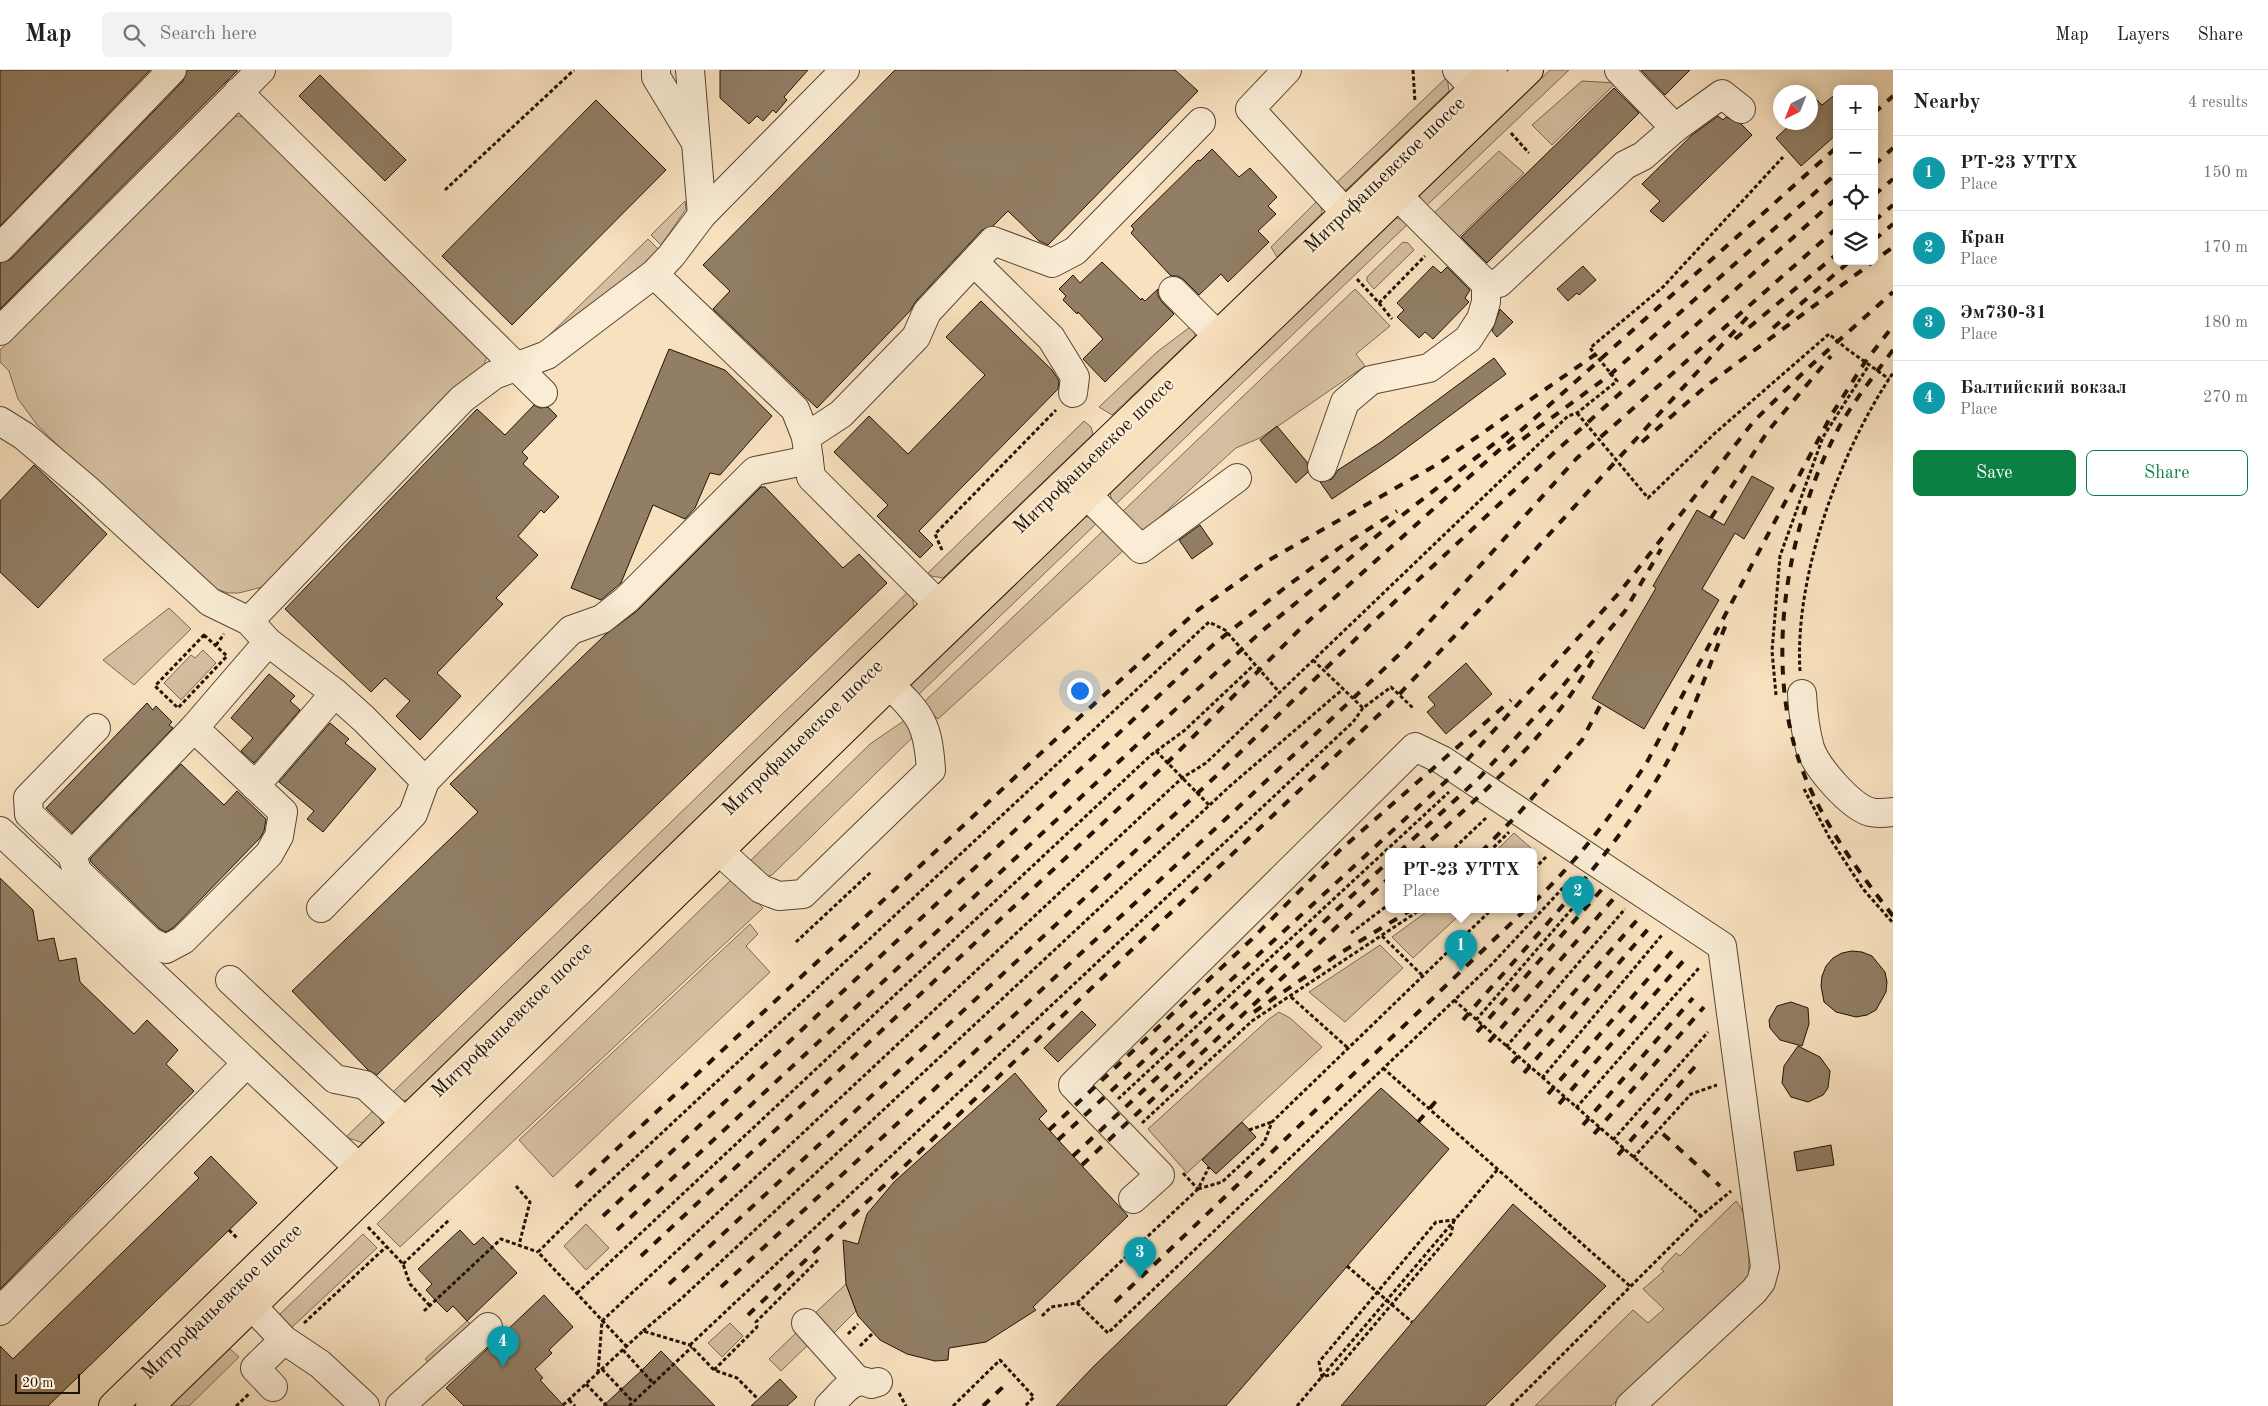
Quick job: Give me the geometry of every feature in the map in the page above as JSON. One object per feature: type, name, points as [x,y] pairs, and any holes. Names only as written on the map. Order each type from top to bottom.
[{"type":"main road","name":"Митрофаньевское шоссе","points":[[150,1406],[890,685],[1529,70]]},
{"type":"main road","name":"Митрофаньевское шоссе","points":[[113,1406],[938,604],[1345,212],[1475,76]]},
{"type":"lane","points":[[0,248],[172,70]]},
{"type":"lane","points":[[0,331],[261,70]]},
{"type":"lane","points":[[690,70],[694,140],[702,215]]},
{"type":"lane","points":[[249,621],[462,399],[494,375],[547,355],[654,274],[671,256],[702,215],[845,70]]},
{"type":"lane","points":[[1287,70],[1250,109],[1345,212]]},
{"type":"lane","points":[[1619,70],[1675,128]]},
{"type":"lane","points":[[653,72],[694,140]]},
{"type":"lane","points":[[238,92],[543,393]]},
{"type":"lane","points":[[1486,284],[1499,282],[1624,165],[1643,156],[1675,128],[1722,94],[1741,109]]},
{"type":"lane","points":[[321,908],[413,814],[425,781],[571,630],[602,619],[626,600],[755,471],[807,448],[916,337],[927,312],[992,241],[1052,263],[1075,251],[1201,122]]},
{"type":"lane","points":[[1322,467],[1345,402],[1371,380],[1429,368],[1468,339],[1481,319],[1486,302],[1486,284],[1398,196]]},
{"type":"lane","points":[[974,262],[1051,338],[1075,377],[1073,393]]},
{"type":"lane","points":[[654,274],[795,409],[807,448],[811,477],[938,604]]},
{"type":"lane","points":[[1173,291],[1217,335]]},
{"type":"lane","points":[[4,431],[24,436],[89,491],[210,602],[249,621],[268,642],[336,693],[425,781]]},
{"type":"lane","points":[[1087,495],[1141,549],[1237,478]]},
{"type":"lane","points":[[72,855],[194,728],[268,642]]},
{"type":"lane","points":[[719,851],[761,889],[779,896],[803,894],[931,770],[929,742],[925,729],[912,707],[890,685]]},
{"type":"lane","points":[[255,786],[336,693]]},
{"type":"lane","points":[[1789,697],[1804,719],[1811,749],[1821,768],[1856,804],[1868,811],[1881,814],[1893,812]]},
{"type":"lane","points":[[96,728],[28,798],[29,814],[72,855],[77,871],[152,942],[166,949],[184,940],[269,854],[279,836],[283,812],[194,728]]},
{"type":"lane","points":[[1133,1199],[1160,1174],[1073,1085],[1415,747],[1442,760],[1722,946],[1765,1266],[1762,1282],[1630,1406]]},
{"type":"lane","points":[[0,831],[358,1167]]},
{"type":"lane","points":[[230,980],[335,1079],[365,1086],[405,1122]]},
{"type":"lane","points":[[0,1311],[248,1063]]},
{"type":"lane","points":[[252,1306],[292,1333],[320,1364],[365,1406]]},
{"type":"lane","points":[[806,1323],[867,1381],[829,1406]]},
{"type":"lane","points":[[400,1406],[488,1326]]},
{"type":"lane","points":[[263,1389],[256,1368],[292,1333]]},
{"type":"path","points":[[445,190],[574,70]]},
{"type":"path","points":[[1413,70],[1416,102]]},
{"type":"path","points":[[1510,133],[1529,153]]},
{"type":"path","points":[[598,1373],[602,1321],[1182,778],[1206,763],[1568,416],[1577,413],[1617,381],[1590,348],[1663,287],[1783,157]]},
{"type":"path","points":[[1379,303],[1441,240]]},
{"type":"path","points":[[1357,279],[1392,319]]},
{"type":"path","points":[[1577,413],[1648,498],[1714,434],[1829,334],[1889,379]]},
{"type":"path","points":[[1789,697],[1772,651],[1780,556],[1823,437],[1869,365]]},
{"type":"path","points":[[1789,697],[1799,657],[1802,618],[1814,547],[1854,440],[1893,373]]},
{"type":"path","points":[[942,550],[935,534],[1073,393]]},
{"type":"path","points":[[538,1252],[589,1201],[1209,622],[1225,630],[1280,693]]},
{"type":"path","points":[[204,635],[227,656],[178,708],[158,689],[156,686],[204,635]]},
{"type":"path","points":[[1313,660],[1363,708]]},
{"type":"path","points":[[577,1293],[1156,751],[1185,730],[1255,664]]},
{"type":"path","points":[[629,1406],[1353,722],[1363,708],[1391,687],[1412,708]]},
{"type":"path","points":[[563,1405],[689,1291],[1210,806],[1343,689]]},
{"type":"path","points":[[1156,751],[1210,806]]},
{"type":"path","points":[[1388,848],[1455,786]]},
{"type":"path","points":[[1803,788],[1829,837],[1863,889],[1893,923]]},
{"type":"path","points":[[1454,848],[1488,817]]},
{"type":"path","points":[[1116,1101],[1385,851]]},
{"type":"path","points":[[1077,1303],[1108,1333],[1492,964],[1580,869]]},
{"type":"path","points":[[796,942],[871,872]]},
{"type":"path","points":[[1476,1020],[1591,887]]},
{"type":"path","points":[[1506,1047],[1631,902]]},
{"type":"path","points":[[1351,932],[1385,907]]},
{"type":"path","points":[[1139,1126],[1252,1021],[1416,913]]},
{"type":"path","points":[[1198,1189],[1222,1182],[1264,1143],[1272,1122],[1488,913]]},
{"type":"path","points":[[1542,1078],[1663,933]]},
{"type":"path","points":[[1382,936],[1423,976]]},
{"type":"path","points":[[1576,1108],[1704,962]]},
{"type":"path","points":[[1291,997],[1348,1048]]},
{"type":"path","points":[[1454,1000],[1701,1216]]},
{"type":"path","points":[[1613,1140],[1714,1026]]},
{"type":"path","points":[[1383,1068],[1632,1287]]},
{"type":"path","points":[[1633,1158],[1690,1094],[1724,1082]]},
{"type":"path","points":[[1249,1130],[1272,1122]]},
{"type":"path","points":[[1042,1316],[1051,1307],[1077,1303],[1198,1189],[1209,1167]]},
{"type":"path","points":[[1179,1168],[1198,1189]]},
{"type":"path","points":[[1297,1406],[1498,1169]]},
{"type":"path","points":[[1511,1406],[1701,1216],[1754,1174]]},
{"type":"path","points":[[516,1186],[530,1202],[519,1245]]},
{"type":"path","points":[[403,1264],[450,1219]]},
{"type":"path","points":[[1322,1377],[1319,1362],[1436,1222],[1454,1220]]},
{"type":"path","points":[[1322,1377],[1333,1374],[1433,1256],[1451,1234],[1454,1220]]},
{"type":"path","points":[[366,1225],[403,1264],[410,1284],[430,1306]]},
{"type":"path","points":[[229,1230],[238,1239]]},
{"type":"path","points":[[424,1311],[500,1239],[538,1252],[627,1347]]},
{"type":"path","points":[[292,1333],[386,1247]]},
{"type":"path","points":[[714,1370],[757,1327],[756,1322],[818,1260]]},
{"type":"path","points":[[1347,1266],[1412,1322]]},
{"type":"path","points":[[644,1331],[691,1346],[714,1370],[737,1378],[758,1400]]},
{"type":"path","points":[[855,1351],[873,1332]]},
{"type":"path","points":[[622,1350],[653,1383]]},
{"type":"path","points":[[953,1406],[1000,1360],[1034,1397],[1025,1406]]},
{"type":"path","points":[[602,1370],[633,1402]]},
{"type":"path","points":[[586,1384],[608,1406]]},
{"type":"path","points":[[236,1406],[263,1389]]},
{"type":"path","points":[[569,1400],[575,1406]]},
{"type":"shaded area","points":[[1550,70],[1569,70],[1425,207],[1419,195]]},
{"type":"shaded area","points":[[1447,77],[1449,91],[1346,190],[1332,187]]},
{"type":"shaded area","points":[[1582,81],[1616,83],[1552,145],[1532,125]]},
{"type":"shaded area","points":[[236,116],[246,117],[489,351],[483,367],[262,587],[239,593],[228,593],[210,587],[135,521],[38,426],[18,399],[9,371],[0,362],[0,350],[219,125]]},
{"type":"shaded area","points":[[1499,151],[1524,173],[1458,238],[1433,214]]},
{"type":"shaded area","points":[[1320,198],[1322,213],[1277,257],[1271,247]]},
{"type":"shaded area","points":[[685,201],[686,209],[661,245],[651,235]]},
{"type":"shaded area","points":[[1396,218],[1410,222],[1113,507],[1110,492]]},
{"type":"shaded area","points":[[648,239],[658,249],[638,272],[540,344]]},
{"type":"shaded area","points":[[1403,242],[1408,243],[1414,250],[1374,289],[1367,281],[1367,277]]},
{"type":"shaded area","points":[[1355,289],[1390,326],[1356,354],[1365,366],[1260,438],[1236,448],[1140,535],[1120,514]]},
{"type":"shaded area","points":[[1194,324],[1195,336],[1112,415],[1099,407],[1157,352]]},
{"type":"shaded area","points":[[1084,421],[1091,427],[1093,434],[943,578],[926,575]]},
{"type":"shaded area","points":[[1085,516],[1099,521],[916,697],[910,685]]},
{"type":"shaded area","points":[[1106,528],[1126,548],[938,719],[922,704]]},
{"type":"shaded area","points":[[911,589],[914,607],[407,1100],[398,1101],[391,1094]]},
{"type":"shaded area","points":[[169,608],[191,629],[134,685],[103,660]]},
{"type":"shaded area","points":[[203,650],[216,663],[181,700],[164,683],[191,655],[195,658]]},
{"type":"shaded area","points":[[908,718],[915,735],[772,875],[765,877],[747,864],[870,744]]},
{"type":"shaded area","points":[[1514,833],[1531,848],[1499,848]]},
{"type":"shaded area","points":[[733,878],[763,908],[400,1247],[377,1224]]},
{"type":"shaded area","points":[[1425,913],[1462,913],[1413,958],[1392,937]]},
{"type":"shaded area","points":[[750,924],[758,934],[746,946],[770,972],[553,1177],[519,1140]]},
{"type":"shaded area","points":[[1380,945],[1403,968],[1345,1022],[1309,992]]},
{"type":"shaded area","points":[[1279,1012],[1290,1018],[1322,1047],[1187,1173],[1148,1129]]},
{"type":"shaded area","points":[[377,1107],[382,1124],[363,1143],[346,1137]]},
{"type":"shaded area","points":[[1736,1201],[1745,1218],[1749,1238],[1749,1280],[1611,1406],[1535,1406],[1633,1310],[1648,1323],[1664,1309],[1643,1289],[1664,1271],[1661,1269],[1676,1253],[1680,1256]]},
{"type":"shaded area","points":[[586,1224],[609,1248],[586,1270],[564,1246]]},
{"type":"shaded area","points":[[363,1234],[377,1248],[290,1329],[278,1316]]},
{"type":"shaded area","points":[[846,1284],[856,1311],[832,1335],[813,1315]]},
{"type":"shaded area","points":[[467,1321],[473,1326],[431,1365],[425,1359]]},
{"type":"shaded area","points":[[730,1323],[743,1336],[722,1357],[708,1343]]},
{"type":"shaded area","points":[[799,1330],[811,1342],[781,1371],[769,1359]]},
{"type":"shaded area","points":[[229,1348],[239,1357],[189,1406],[170,1406]]},
{"type":"building","points":[[0,70],[150,70],[0,226]]},
{"type":"building","points":[[187,70],[238,70],[0,309],[0,263],[11,259],[183,81]]},
{"type":"building","points":[[720,70],[808,70],[784,97],[787,100],[776,113],[773,110],[763,121],[757,116],[749,124],[720,98]]},
{"type":"building","points":[[895,70],[1175,70],[1198,91],[1048,245],[1039,241],[1008,211],[993,226],[982,230],[916,301],[910,311],[817,408],[713,309],[730,291],[703,265]]},
{"type":"building","points":[[1641,70],[1690,70],[1665,95]]},
{"type":"building","points":[[320,75],[406,160],[385,181],[299,96]]},
{"type":"building","points":[[1614,88],[1639,113],[1487,263],[1461,237]]},
{"type":"building","points":[[1833,96],[1833,138],[1801,166],[1776,138],[1784,130],[1818,130],[1818,101],[1822,105]]},
{"type":"building","points":[[596,100],[666,170],[512,325],[442,256]]},
{"type":"building","points":[[1718,116],[1723,120],[1726,117],[1741,124],[1752,135],[1663,222],[1650,211],[1660,201],[1642,184],[1692,135]]},
{"type":"building","points":[[1212,149],[1239,177],[1250,168],[1277,197],[1268,206],[1276,214],[1258,231],[1269,242],[1228,282],[1221,274],[1199,295],[1184,280],[1178,276],[1171,276],[1131,233],[1134,229],[1131,226],[1198,160],[1200,161]]},
{"type":"building","points":[[1102,262],[1141,300],[1142,298],[1145,301],[1158,289],[1158,296],[1174,314],[1105,382],[1083,359],[1103,339],[1078,312],[1077,314],[1063,300],[1066,296],[1059,289],[1073,275],[1080,283]]},
{"type":"building","points":[[1433,266],[1441,273],[1447,267],[1470,290],[1465,298],[1469,302],[1433,339],[1425,332],[1419,338],[1397,317],[1404,310],[1397,303]]},
{"type":"building","points":[[1583,266],[1596,280],[1579,295],[1577,293],[1568,301],[1557,289]]},
{"type":"building","points":[[981,301],[1052,370],[1059,381],[1058,389],[919,531],[933,545],[920,558],[877,516],[888,505],[834,452],[869,416],[908,454],[985,375],[946,337]]},
{"type":"building","points":[[1500,309],[1513,322],[1497,337],[1492,331]]},
{"type":"building","points":[[669,349],[725,370],[772,416],[720,475],[710,473],[695,508],[685,519],[653,505],[621,583],[601,600],[571,588]]},
{"type":"building","points":[[1494,358],[1506,374],[1393,458],[1332,499],[1320,482],[1332,479],[1338,470],[1381,442]]},
{"type":"building","points":[[534,405],[540,408],[548,407],[557,416],[522,452],[528,458],[523,464],[559,497],[544,513],[541,510],[518,536],[538,555],[496,598],[503,604],[437,673],[461,696],[420,740],[396,716],[410,701],[385,678],[371,692],[285,609],[477,409],[505,435]]},
{"type":"building","points":[[1277,426],[1307,462],[1308,472],[1296,483],[1260,440]]},
{"type":"building","points":[[34,465],[107,534],[38,608],[0,572],[0,501]]},
{"type":"building","points":[[1752,476],[1774,488],[1744,539],[1735,533],[1702,589],[1719,600],[1644,729],[1592,698],[1656,588],[1653,586],[1697,510],[1724,525]]},
{"type":"building","points":[[761,487],[765,487],[843,568],[859,554],[887,583],[377,1075],[368,1070],[292,991],[478,812],[450,784],[606,634],[637,611]]},
{"type":"building","points":[[1200,525],[1213,544],[1192,559],[1179,540]]},
{"type":"building","points":[[1466,663],[1492,694],[1446,734],[1427,712],[1435,705],[1428,697]]},
{"type":"building","points":[[269,674],[295,696],[290,701],[300,710],[254,763],[241,751],[253,738],[231,718]]},
{"type":"building","points":[[147,703],[153,710],[156,706],[172,722],[169,725],[173,728],[72,833],[46,808]]},
{"type":"building","points":[[330,723],[349,739],[345,743],[376,769],[323,832],[307,819],[314,811],[279,782]]},
{"type":"building","points":[[181,764],[224,805],[237,791],[266,819],[264,831],[260,838],[174,927],[166,932],[160,929],[90,859]]},
{"type":"building","points":[[0,878],[33,910],[38,941],[54,938],[59,961],[76,958],[80,982],[134,1034],[147,1020],[178,1050],[166,1064],[194,1091],[0,1289]]},
{"type":"building","points":[[1852,951],[1872,956],[1885,972],[1887,982],[1886,992],[1876,1010],[1867,1015],[1856,1017],[1836,1012],[1824,1002],[1821,986],[1826,966],[1833,958],[1842,953]]},
{"type":"building","points":[[1791,1002],[1808,1008],[1809,1024],[1802,1046],[1780,1040],[1770,1028],[1769,1020],[1777,1006]]},
{"type":"building","points":[[1082,1011],[1096,1025],[1058,1062],[1044,1048]]},
{"type":"building","points":[[1798,1046],[1820,1057],[1830,1071],[1828,1088],[1823,1095],[1808,1102],[1791,1097],[1782,1083],[1784,1066]]},
{"type":"building","points":[[1015,1073],[1047,1111],[1039,1119],[1128,1216],[1033,1307],[1036,1310],[986,1342],[949,1348],[948,1360],[935,1361],[907,1354],[880,1340],[858,1316],[846,1284],[843,1240],[858,1244],[867,1214],[894,1182]]},
{"type":"building","points":[[1381,1088],[1449,1149],[1226,1406],[1056,1406],[1093,1367]]},
{"type":"building","points":[[1242,1122],[1256,1137],[1216,1174],[1202,1160]]},
{"type":"building","points":[[1831,1145],[1834,1165],[1797,1171],[1794,1152]]},
{"type":"building","points":[[211,1156],[257,1203],[48,1406],[0,1406],[0,1346],[13,1359],[199,1178],[194,1173]]},
{"type":"building","points":[[1513,1204],[1606,1286],[1485,1406],[1341,1406]]},
{"type":"building","points":[[460,1230],[474,1245],[483,1237],[517,1273],[467,1321],[453,1306],[447,1312],[436,1301],[426,1290],[432,1284],[418,1269]]},
{"type":"building","points":[[544,1295],[573,1327],[549,1350],[552,1353],[535,1369],[543,1378],[540,1380],[564,1406],[464,1406],[446,1388]]},
{"type":"building","points":[[661,1351],[715,1406],[603,1406],[640,1372]]},
{"type":"building","points":[[780,1379],[797,1397],[787,1406],[751,1406]]},
{"type":"railway","points":[[1878,109],[1893,96]]},
{"type":"railway","points":[[1878,161],[1893,148]]},
{"type":"railway","points":[[641,1256],[1167,763],[1303,626],[1833,151]]},
{"type":"railway","points":[[1508,450],[1611,374],[1835,175]]},
{"type":"railway","points":[[1878,192],[1893,179]]},
{"type":"railway","points":[[669,1284],[1216,776],[1371,624],[1556,451],[1833,202]]},
{"type":"railway","points":[[1875,220],[1893,205]]},
{"type":"railway","points":[[1878,237],[1893,224]]},
{"type":"railway","points":[[721,1287],[1244,802],[1405,649],[1577,458],[1833,232]]},
{"type":"railway","points":[[1642,442],[1705,387],[1893,247]]},
{"type":"railway","points":[[1735,339],[1833,257]]},
{"type":"railway","points":[[1773,328],[1845,265]]},
{"type":"railway","points":[[1058,1140],[1457,771],[1619,593],[1754,421],[1808,368],[1893,292]]},
{"type":"railway","points":[[748,1315],[1389,705],[1502,586],[1752,312]]},
{"type":"railway","points":[[1537,899],[1566,870],[1595,835],[1647,762],[1832,414],[1865,362],[1893,326]]},
{"type":"railway","points":[[1893,350],[1842,421],[1819,471],[1803,514],[1792,560],[1785,606],[1782,653],[1785,699],[1794,744],[1809,786],[1826,820],[1847,853],[1893,916]]},
{"type":"railway","points":[[576,1187],[1071,725],[1198,610],[1269,560],[1438,464],[1596,354]]},
{"type":"railway","points":[[1711,518],[1768,431],[1831,356]]},
{"type":"railway","points":[[617,1230],[1156,727],[1262,631],[1396,520],[1514,428]]},
{"type":"railway","points":[[603,1216],[1214,644],[1287,586],[1342,546],[1397,511]]},
{"type":"railway","points":[[1403,848],[1480,777],[1561,688],[1625,611],[1661,549]]},
{"type":"railway","points":[[1463,1020],[1568,900],[1640,805],[1662,771],[1681,735],[1727,622]]},
{"type":"railway","points":[[1422,848],[1496,780],[1551,721],[1598,652]]},
{"type":"railway","points":[[1049,1130],[1252,939],[1339,851],[1511,700]]},
{"type":"railway","points":[[1485,848],[1520,812],[1582,740],[1601,704]]},
{"type":"railway","points":[[1073,1156],[1385,865]]},
{"type":"railway","points":[[1082,1165],[1385,882]]},
{"type":"railway","points":[[1477,1032],[1603,888]]},
{"type":"railway","points":[[1489,1042],[1615,897]]},
{"type":"railway","points":[[1254,1012],[1337,955],[1406,913]]},
{"type":"railway","points":[[1115,1302],[1522,913]]},
{"type":"railway","points":[[1512,1063],[1638,919]]},
{"type":"railway","points":[[1524,1073],[1649,928]]},
{"type":"railway","points":[[1548,1094],[1673,950]]},
{"type":"railway","points":[[1559,1104],[1685,959]]},
{"type":"railway","points":[[1583,1125],[1693,998]]},
{"type":"railway","points":[[1594,1134],[1704,1007]]},
{"type":"railway","points":[[1618,1155],[1699,1062]]},
{"type":"railway","points":[[1418,1122],[1437,1100]]},
{"type":"railway","points":[[1663,1134],[1720,1186]]},
{"type":"railway","points":[[983,1406],[1006,1384]]},
{"type":"place","name":"Кран","points":[[1578,917]]},
{"type":"place","name":"РТ-23 УТТХ","points":[[1461,971]]},
{"type":"place","name":"Эм730-31","points":[[1140,1278]]},
{"type":"place","name":"Балтийский вокзал","points":[[503,1367]]}]
